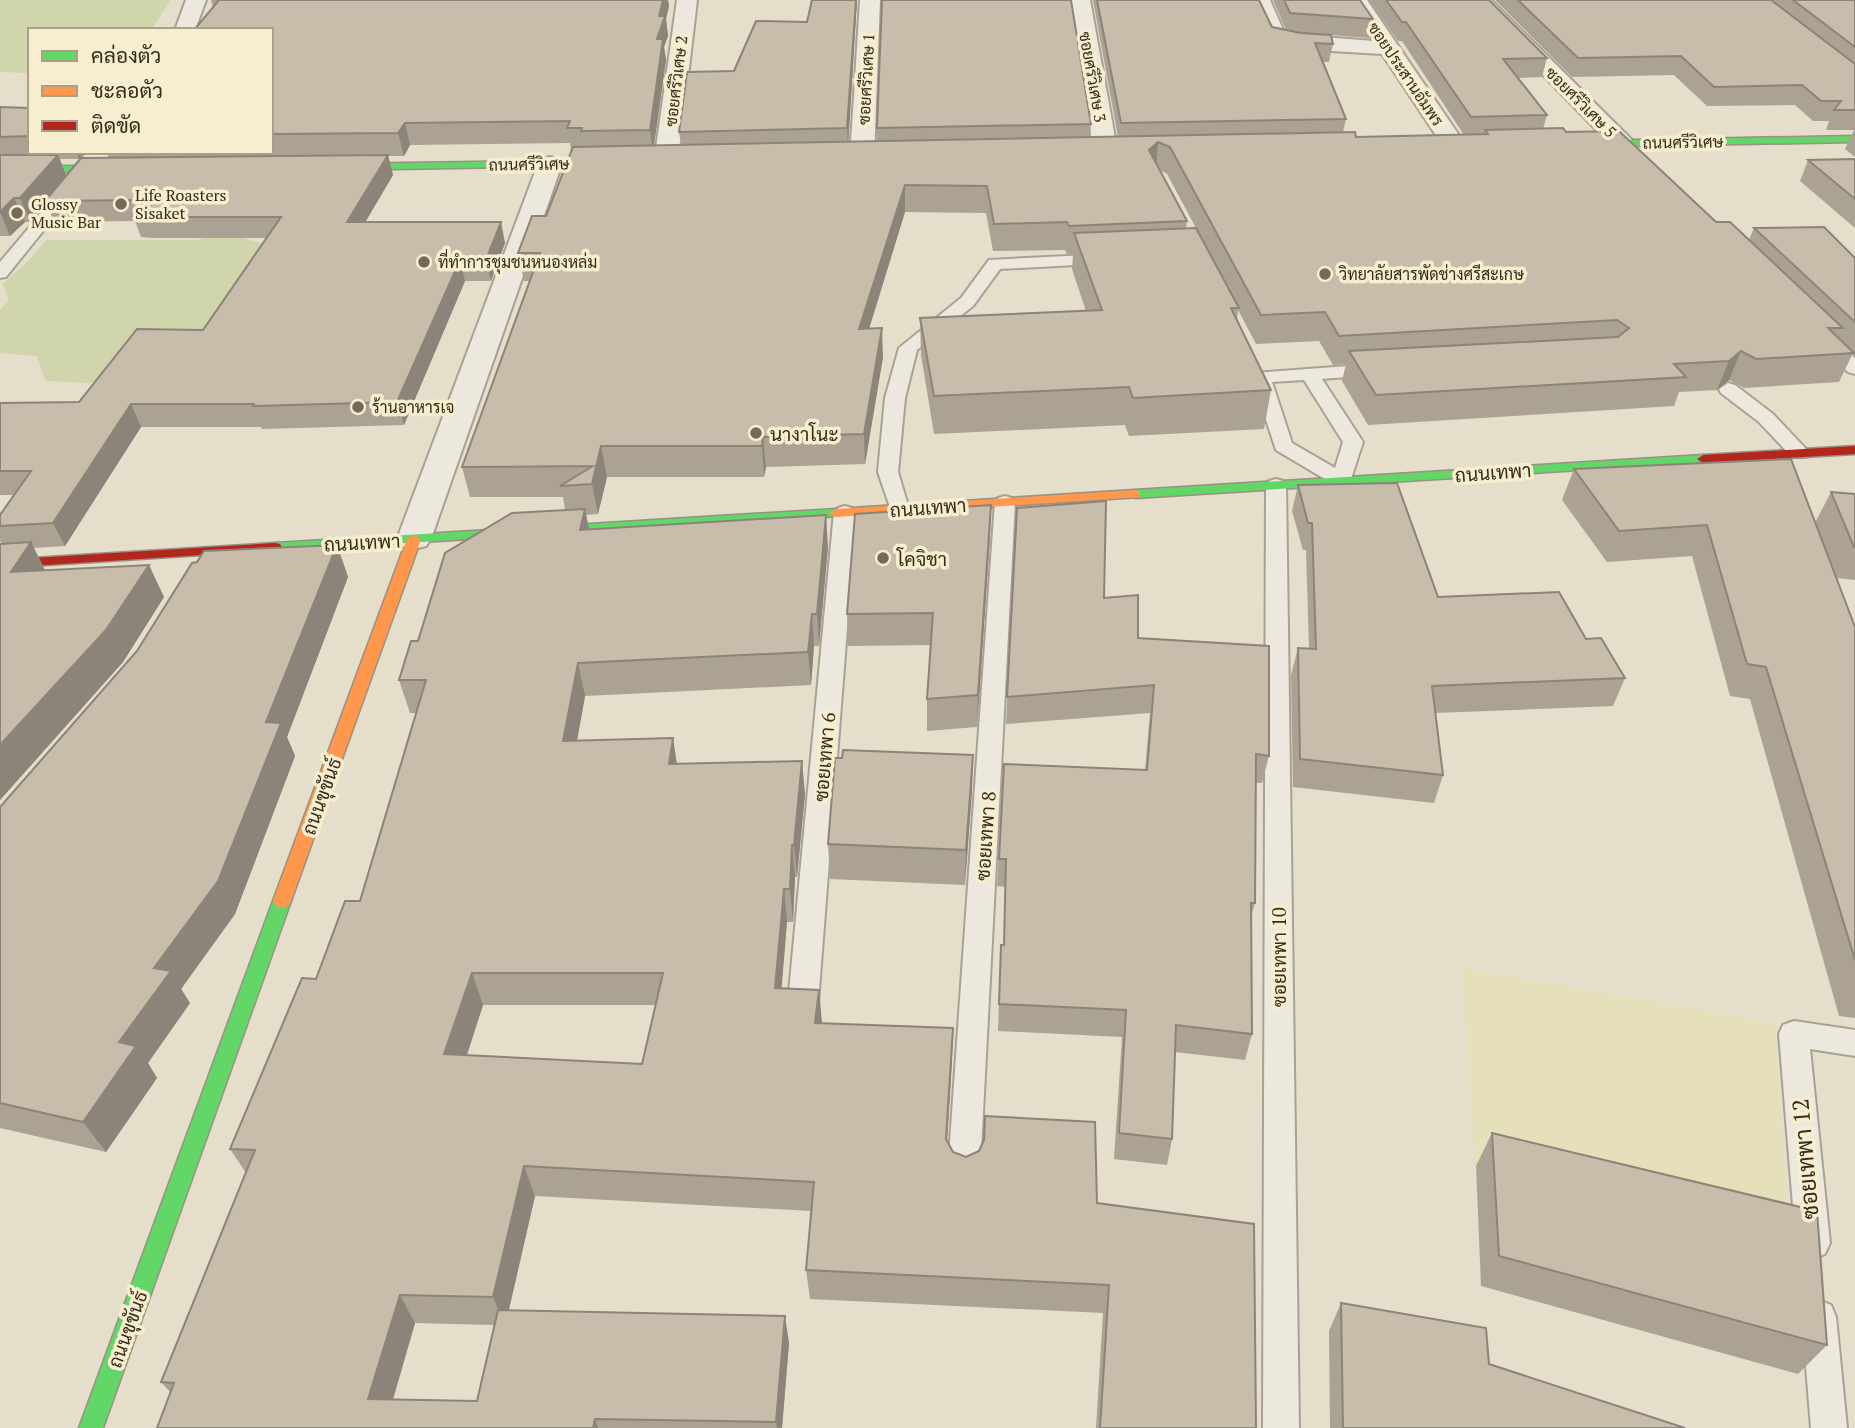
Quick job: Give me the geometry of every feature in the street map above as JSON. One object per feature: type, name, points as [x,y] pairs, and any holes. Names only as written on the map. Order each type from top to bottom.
[{"type":"main road","name":"ถนนศรีวิเศษ","points":[[1559,145],[1855,139]]},
{"type":"main road","points":[[0,169],[93,161],[141,169]]},
{"type":"main road","name":"ถนนศรีวิเศษ","points":[[318,167],[660,162]]},
{"type":"main road","name":"ถนนเทพา","points":[[0,564],[1855,450]]},
{"type":"main road","name":"ถนนขุขันธ์","points":[[91,1428],[414,539]]},
{"type":"street","points":[[186,28],[196,0]]},
{"type":"street","name":"ซอยศรีวิเศษ 2","points":[[660,162],[687,0]]},
{"type":"street","name":"ซอยศรีวิเศษ 1","points":[[863,158],[870,0]]},
{"type":"street","name":"ซอยศรีวิเศษ 3","points":[[1080,0],[1107,154]]},
{"type":"street","points":[[1260,0],[1277,39],[1298,43],[1389,48]]},
{"type":"street","name":"ซอยประสานอัมพร","points":[[1357,0],[1455,147]]},
{"type":"street","name":"ซอยศรีวิเศษ 5","points":[[1480,0],[1623,144]]},
{"type":"street","name":"ถนนขุขันธ์","points":[[414,539],[550,164]]},
{"type":"street","points":[[192,584],[212,551]]},
{"type":"lane","points":[[1623,144],[1643,162]]},
{"type":"lane","points":[[0,273],[93,161]]},
{"type":"lane","points":[[900,509],[888,472],[895,398],[908,348],[967,302],[995,264],[1130,258]]},
{"type":"lane","points":[[1816,331],[1855,368]]},
{"type":"lane","points":[[1310,374],[1353,442],[1342,481],[1283,446],[1258,371],[1310,374],[1391,370]]},
{"type":"lane","points":[[1728,389],[1766,418],[1799,453]]},
{"type":"lane","points":[[1776,454],[1786,481]]},
{"type":"lane","name":"ซอยเทพา 10","points":[[1276,485],[1281,1428]]},
{"type":"lane","name":"ซอยเทพา 8","points":[[964,1170],[1005,502]]},
{"type":"lane","name":"ซอยเทพา 6","points":[[803,1003],[845,512]]},
{"type":"lane","name":"ซอยเทพา 12","points":[[1829,1428],[1794,1034],[1855,1043]]},
{"type":"shaded area","points":[[1462,968],[1774,1023],[1790,1243],[1476,1166]]},
{"type":"green space","points":[[0,0],[170,0],[153,28],[28,28],[28,73],[0,72]]},
{"type":"green space","points":[[217,236],[243,238],[284,250],[229,318],[112,378],[90,383],[46,381],[36,356],[0,353],[0,310],[9,300],[3,284],[46,240],[196,240]]},
{"type":"building","points":[[219,0],[663,0],[659,16],[665,16],[657,39],[663,39],[650,130],[581,131],[582,128],[567,128],[570,121],[405,123],[398,133],[273,134],[273,28],[196,28]]},
{"type":"building","points":[[812,0],[856,0],[847,128],[679,132],[687,72],[734,71],[756,21],[807,22]]},
{"type":"building","points":[[882,0],[1071,0],[1091,124],[877,128]]},
{"type":"building","points":[[1097,0],[1259,0],[1272,27],[1331,35],[1333,44],[1315,43],[1346,119],[1121,123]]},
{"type":"building","points":[[1284,0],[1360,0],[1373,19],[1290,13]]},
{"type":"building","points":[[1386,0],[1489,0],[1547,58],[1503,59],[1547,115],[1471,117],[1406,22],[1402,22]]},
{"type":"building","points":[[1518,0],[1771,0],[1855,64],[1855,110],[1834,110],[1841,101],[1821,101],[1802,85],[1714,87],[1681,56],[1578,58]]},
{"type":"building","points":[[1793,0],[1855,0],[1855,47]]},
{"type":"building","points":[[0,107],[28,108],[28,136],[0,137]]},
{"type":"building","points":[[1563,128],[1566,132],[1619,131],[1716,222],[1730,222],[1843,328],[1828,328],[1854,353],[1756,359],[1741,351],[1729,361],[1674,364],[1686,377],[1376,395],[1349,351],[1618,337],[1629,328],[1617,320],[1339,336],[1325,312],[1261,315],[1170,147],[1158,142],[1149,150],[1187,221],[1069,226],[1067,222],[994,224],[987,186],[905,185],[859,329],[882,328],[864,434],[763,437],[762,446],[601,446],[592,484],[560,486],[593,466],[462,467],[540,253],[518,253],[532,216],[546,216],[573,147],[1355,132],[1356,137],[1488,134],[1485,130]]},
{"type":"building","points":[[0,155],[58,155],[20,198],[14,198],[0,212]]},
{"type":"building","points":[[388,155],[347,222],[501,222],[486,260],[460,260],[397,402],[253,406],[254,404],[131,404],[53,523],[0,526],[0,515],[31,471],[0,471],[0,403],[79,402],[137,329],[203,330],[281,217],[145,217],[133,216],[147,200],[45,201],[81,158]]},
{"type":"building","points":[[1855,159],[1855,199],[1808,160]]},
{"type":"building","points":[[1824,227],[1855,258],[1855,322],[1754,228]]},
{"type":"building","points":[[1196,228],[1239,308],[1231,308],[1271,390],[1133,398],[1129,387],[934,396],[920,318],[1102,310],[1074,233]]},
{"type":"building","points":[[1791,459],[1855,627],[1855,960],[1766,667],[1747,664],[1707,525],[1619,531],[1574,469]]},
{"type":"building","points":[[1397,483],[1438,597],[1559,592],[1586,639],[1601,638],[1625,678],[1432,686],[1443,775],[1300,759],[1298,648],[1316,649],[1312,523],[1308,523],[1298,485]]},
{"type":"building","points":[[1831,492],[1855,494],[1855,547],[1854,547]]},
{"type":"building","points":[[1106,501],[1104,598],[1138,595],[1138,638],[1269,646],[1269,756],[1256,754],[1255,903],[1251,903],[1252,1034],[1176,1025],[1172,1139],[1119,1133],[1126,1010],[999,1004],[1001,945],[1004,945],[1006,859],[999,859],[1004,764],[1147,770],[1154,685],[1007,697],[1017,508]]},
{"type":"building","points":[[991,505],[978,695],[927,699],[933,613],[847,614],[855,514]]},
{"type":"building","points":[[585,509],[580,530],[826,515],[817,614],[812,614],[808,652],[578,663],[563,741],[673,738],[669,764],[802,761],[792,845],[790,889],[784,889],[775,988],[819,990],[815,1023],[953,1028],[946,1139],[953,1152],[966,1157],[979,1151],[984,1140],[985,1116],[1095,1122],[1097,1203],[1254,1224],[1256,1428],[1100,1428],[1109,1285],[806,1270],[814,1182],[524,1166],[493,1297],[400,1295],[368,1399],[477,1401],[498,1310],[785,1316],[776,1422],[595,1419],[593,1428],[157,1428],[174,1383],[161,1382],[255,1150],[230,1149],[302,978],[316,979],[345,901],[360,901],[426,680],[399,680],[411,641],[418,641],[445,553],[512,513]],"holes":[[[472,973],[663,973],[642,1064],[444,1054]]]},
{"type":"building","points":[[31,542],[11,572],[149,565],[106,630],[0,745],[0,544]]},
{"type":"building","points":[[337,545],[266,722],[281,723],[218,881],[154,968],[171,971],[119,1042],[136,1046],[83,1122],[0,1103],[0,807],[137,651],[192,563],[197,562],[204,551]]},
{"type":"building","points":[[843,750],[973,755],[966,850],[828,844],[835,758],[842,758]]},
{"type":"building","points":[[1492,1133],[1817,1211],[1827,1345],[1499,1256]]},
{"type":"building","points":[[1341,1303],[1486,1328],[1489,1364],[1685,1428],[1343,1428]]},
{"type":"traffic: fast","points":[[1581,144],[1855,139]]},
{"type":"traffic: fast","points":[[338,167],[618,163]]},
{"type":"traffic: fast","points":[[0,169],[124,169]]},
{"type":"traffic: fast","points":[[1135,494],[1703,459]]},
{"type":"traffic: fast","points":[[275,547],[836,513]]},
{"type":"traffic: fast","points":[[91,1428],[282,901]]},
{"type":"traffic: slow","points":[[836,513],[1135,494]]},
{"type":"traffic: slow","points":[[282,901],[414,539]]},
{"type":"traffic: jam","points":[[1703,459],[1855,450]]},
{"type":"traffic: jam","points":[[0,564],[275,547]]},
{"type":"place","name":"Life Roasters Sisaket","points":[[121,204]]},
{"type":"place","name":"Glossy Music Bar","points":[[17,213]]},
{"type":"place","name":"ที่ทำการชุมชนหนองหล่ม","points":[[424,262]]},
{"type":"place","name":"วิทยาลัยสารพัดช่างศรีสะเกษ","points":[[1325,274]]},
{"type":"place","name":"ร้านอาหารเจ","points":[[358,407]]},
{"type":"place","name":"นางาโนะ","points":[[756,433]]},
{"type":"place","name":"โคจิชา","points":[[883,558]]}]
